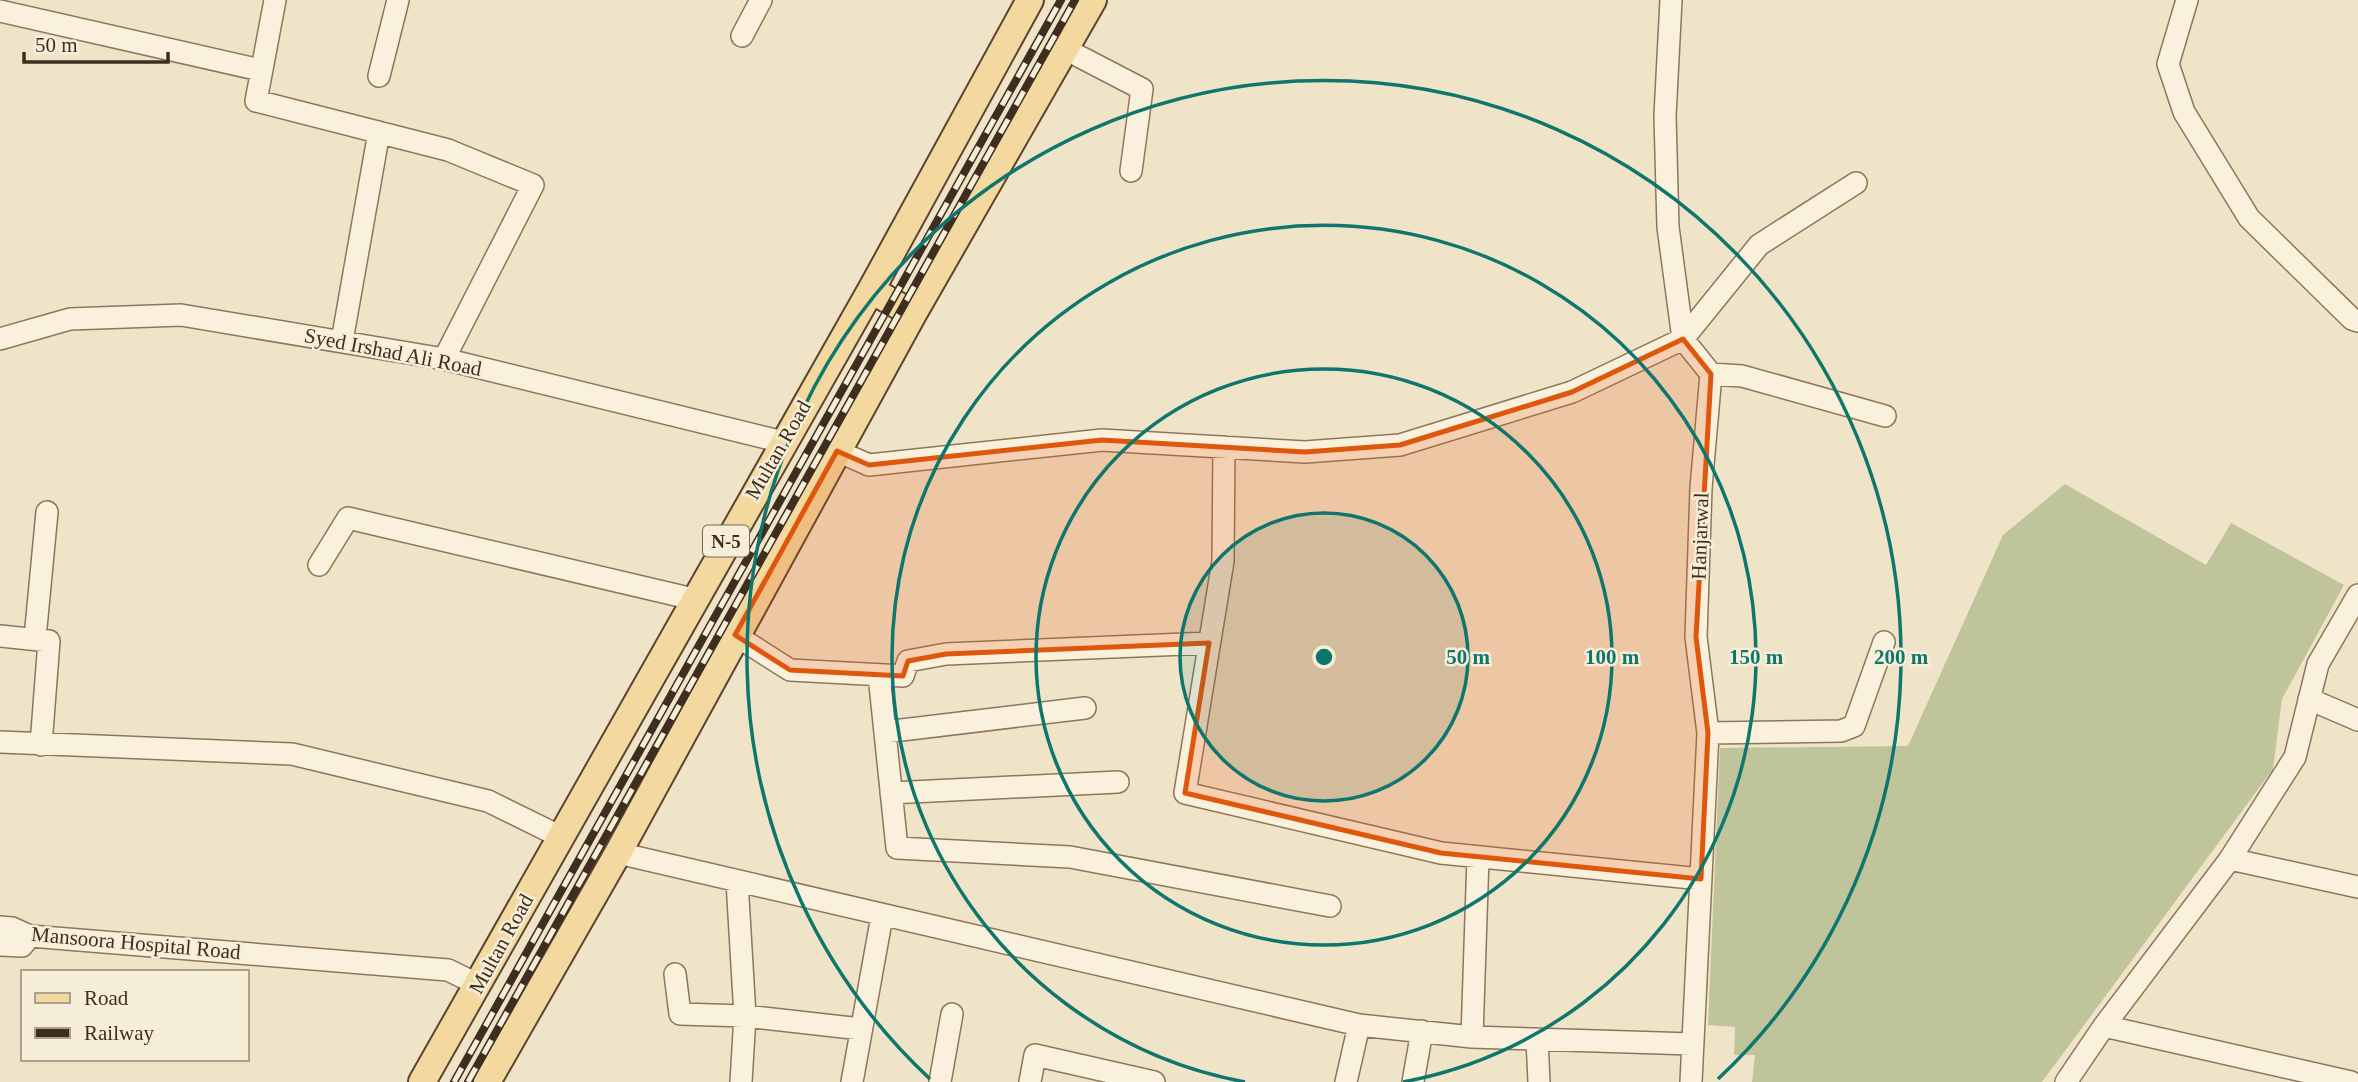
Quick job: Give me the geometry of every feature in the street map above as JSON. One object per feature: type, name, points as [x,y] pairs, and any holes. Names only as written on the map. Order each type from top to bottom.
[{"type":"main road","name":"Multan Road","points":[[422,1082],[479,985],[693,599],[871,290],[1030,0]]},
{"type":"main road","name":"N-5","points":[[487,1082],[618,853],[913,314],[1093,0]]},
{"type":"main road","points":[[871,290],[913,314]]},
{"type":"street","points":[[275,0],[256,100],[448,150],[533,185],[444,359]]},
{"type":"street","points":[[379,76],[398,0]]},
{"type":"street","points":[[742,36],[761,0]]},
{"type":"street","points":[[1671,0],[1665,116],[1668,227],[1683,339],[1711,374],[1742,376],[1885,416]]},
{"type":"street","points":[[2187,0],[2168,64],[2184,112],[2249,218],[2352,319],[2358,321]]},
{"type":"street","points":[[0,11],[260,70]]},
{"type":"street","points":[[1065,49],[1142,89],[1131,171]]},
{"type":"street","points":[[342,341],[379,132]]},
{"type":"street","points":[[837,451],[869,465],[1102,440],[1305,452],[1399,445],[1572,392],[1683,339],[1759,245],[1856,183]]},
{"type":"street","name":"Syed Irshad Ali Road","points":[[0,339],[70,319],[181,314],[444,359],[783,442]]},
{"type":"street","name":"Hanjarwal","points":[[1691,1082],[1708,733],[1696,637],[1701,488],[1711,374]]},
{"type":"street","points":[[1224,447],[1223,561],[1185,793],[1441,853],[1701,879]]},
{"type":"street","points":[[35,638],[47,512]]},
{"type":"street","points":[[319,565],[348,518],[693,599]]},
{"type":"street","points":[[2066,1082],[2104,1026],[2230,859],[2295,757],[2318,664],[2358,596]]},
{"type":"street","points":[[735,635],[790,670],[903,676],[908,661],[946,654],[1209,643]]},
{"type":"street","points":[[0,636],[44,638],[50,645],[41,745]]},
{"type":"street","points":[[1708,733],[1841,731],[1854,726],[1884,642]]},
{"type":"street","points":[[879,674],[897,848],[1070,858],[1330,906]]},
{"type":"street","points":[[2309,699],[2358,720]]},
{"type":"street","points":[[885,732],[1085,708]]},
{"type":"street","points":[[0,742],[292,754],[488,801],[561,837]]},
{"type":"street","points":[[891,793],[1118,782]]},
{"type":"street","points":[[618,853],[1359,1025],[1472,1037],[1692,1044]]},
{"type":"street","points":[[1472,1037],[1478,857]]},
{"type":"street","points":[[2230,859],[2358,887]]},
{"type":"street","points":[[737,881],[745,1016],[741,1082]]},
{"type":"street","points":[[852,1082],[882,916]]},
{"type":"street","name":"Mansoora Hospital Road","points":[[0,927],[12,928],[30,936],[448,970],[479,985]]},
{"type":"street","points":[[0,945],[22,946],[30,936]]},
{"type":"street","points":[[675,974],[680,1014],[745,1016],[861,1029]]},
{"type":"street","points":[[940,1082],[953,1014]]},
{"type":"street","points":[[1346,1082],[1359,1025]]},
{"type":"street","points":[[2104,1026],[2351,1082]]},
{"type":"street","points":[[1413,1082],[1422,1031]]},
{"type":"street","points":[[1537,1039],[1539,1082]]},
{"type":"street","points":[[1030,1082],[1035,1055],[1154,1082]]},
{"type":"highlighted area","points":[[1683,339],[1711,374],[1696,637],[1708,733],[1701,879],[1441,853],[1185,793],[1209,643],[946,654],[908,661],[903,676],[790,670],[735,635],[837,451],[869,465],[1102,440],[1305,452],[1400,445],[1572,392]]},
{"type":"green space","points":[[2065,484],[2206,565],[2231,523],[2344,585],[2282,699],[2273,769],[2042,1082],[1752,1082],[1755,1055],[1734,1055],[1735,1027],[1708,1025],[1720,748],[1908,746],[2003,535]]},
{"type":"railway","points":[[454,1082],[1061,0]]},
{"type":"railway","points":[[468,1082],[1075,0]]}]
